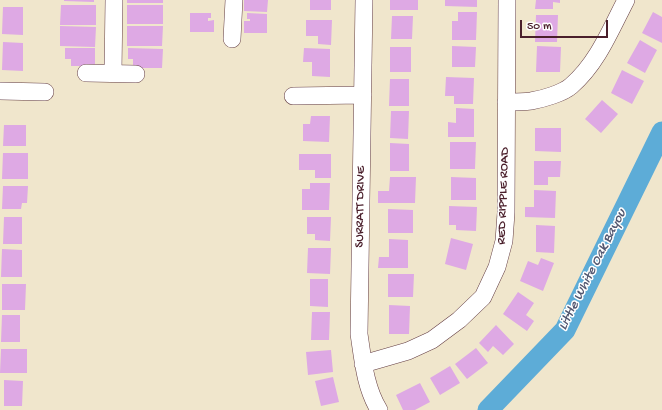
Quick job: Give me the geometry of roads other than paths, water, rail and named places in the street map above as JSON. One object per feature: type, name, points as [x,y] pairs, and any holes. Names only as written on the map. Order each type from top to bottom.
[{"type":"street","points":[[113,73],[114,0]]},
{"type":"street","points":[[232,38],[234,0]]},
{"type":"street","name":"SURRATT DRIVE","points":[[364,0],[360,334],[363,364],[369,387],[379,410]]},
{"type":"street","name":"RED RIPPLE ROAD","points":[[363,364],[408,351],[432,340],[459,320],[483,297],[497,267],[504,241],[506,213],[507,0]]},
{"type":"street","points":[[506,102],[531,101],[548,97],[570,87],[586,70],[598,53],[626,0]]},
{"type":"street","points":[[86,73],[136,74]]},
{"type":"street","points":[[0,91],[45,92]]},
{"type":"street","points":[[293,96],[363,95]]},
{"type":"waterway","name":"Little White Oak Bayou","points":[[488,410],[565,330],[662,132]]}]
